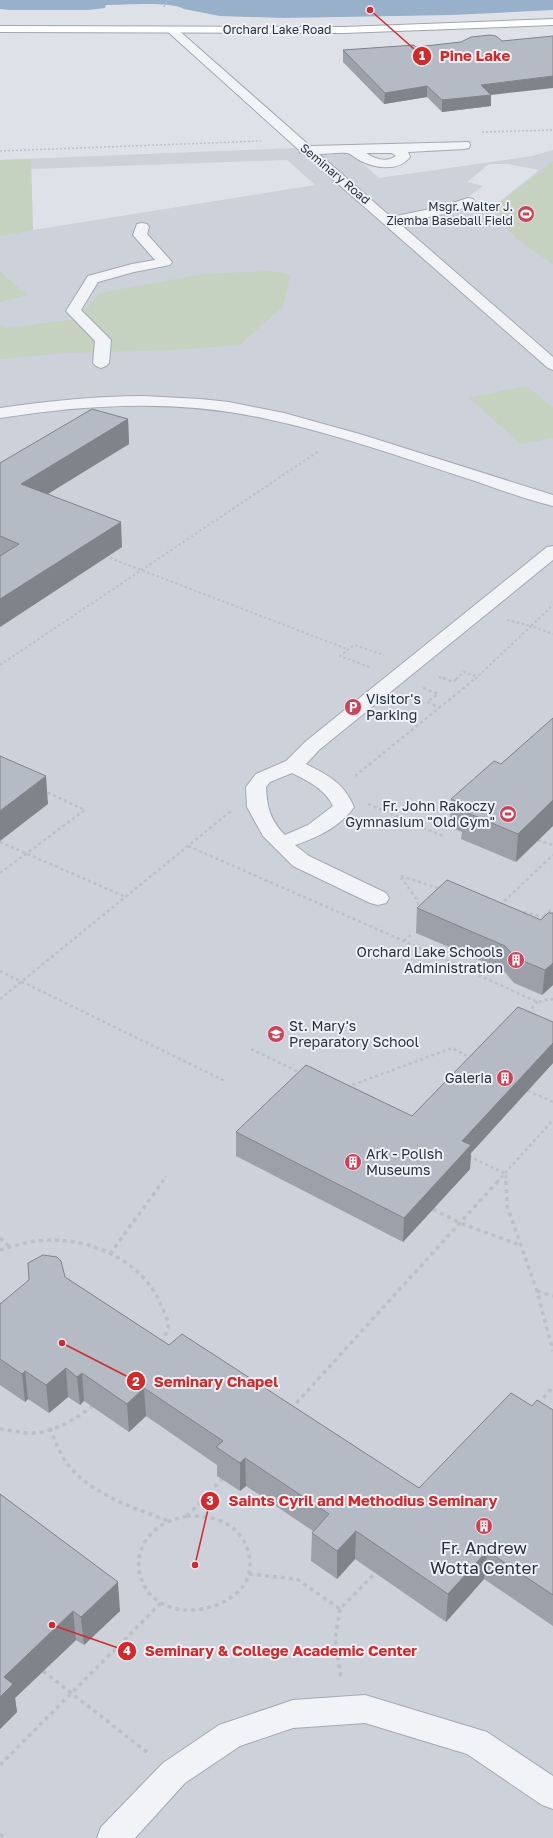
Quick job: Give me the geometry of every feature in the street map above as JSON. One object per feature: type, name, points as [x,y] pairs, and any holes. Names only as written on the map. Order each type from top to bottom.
[{"type":"main road","name":"Orchard Lake Road","points":[[0,29],[396,29],[553,22]]},
{"type":"street","name":"Seminary Road","points":[[172,30],[305,150],[390,221],[553,365]]},
{"type":"street","points":[[305,150],[394,149],[464,146]]},
{"type":"street","points":[[352,150],[365,159],[383,164],[397,162],[403,157],[403,154],[394,149]]},
{"type":"street","points":[[329,171],[358,164],[365,159]]},
{"type":"street","points":[[390,221],[443,210],[468,202]]},
{"type":"street","points":[[101,363],[103,340],[73,312],[88,290],[93,279],[132,268],[165,262],[140,236],[142,227]]},
{"type":"street","points":[[0,413],[50,405],[101,401],[184,402],[248,410],[342,434],[553,501]]},
{"type":"street","points":[[378,898],[301,862],[270,832],[256,802],[256,787],[263,778],[293,765],[312,746],[553,551]]},
{"type":"street","points":[[282,843],[299,838],[329,822],[344,807],[338,794],[321,780],[293,765]]},
{"type":"street","points":[[113,1838],[174,1774],[230,1735],[294,1714],[365,1710],[476,1742],[553,1794]]},
{"type":"path","points":[[164,7],[167,0]]},
{"type":"path","points":[[0,665],[342,434]]},
{"type":"path","points":[[110,558],[140,571],[348,650]]},
{"type":"path","points":[[349,781],[478,677],[553,605]]},
{"type":"path","points":[[531,626],[553,634]]},
{"type":"path","points":[[0,873],[84,810],[42,790]]},
{"type":"path","points":[[0,999],[237,805],[256,802]]},
{"type":"path","points":[[365,802],[445,837]]},
{"type":"path","points":[[538,840],[553,845]]},
{"type":"path","points":[[0,842],[126,897]]},
{"type":"path","points":[[188,846],[404,941],[537,1002],[553,999]]},
{"type":"path","points":[[505,909],[497,908],[553,855]]},
{"type":"path","points":[[420,911],[417,900],[401,876],[442,889]]},
{"type":"path","points":[[544,916],[553,908]]},
{"type":"path","points":[[513,910],[553,919]]},
{"type":"path","points":[[404,941],[413,933]]},
{"type":"path","points":[[0,971],[225,1081]]},
{"type":"path","points":[[525,1017],[537,1002]]},
{"type":"path","points":[[344,1088],[452,1048],[477,1061]]},
{"type":"path","points":[[251,1049],[308,1077]]},
{"type":"path","points":[[528,1091],[553,1102]]},
{"type":"path","points":[[290,1410],[506,1174],[553,1120]]},
{"type":"path","points":[[463,1153],[506,1174]]},
{"type":"path","points":[[506,1174],[507,1206],[537,1291],[553,1351]]},
{"type":"path","points":[[110,1254],[166,1176]]},
{"type":"path","points":[[433,1209],[460,1223],[521,1246]]},
{"type":"path","points":[[0,1238],[10,1247]]},
{"type":"path","points":[[0,1250],[21,1244],[53,1240],[90,1246],[118,1257],[144,1276],[161,1302],[168,1327],[161,1344],[156,1348]]},
{"type":"path","points":[[537,1291],[553,1296]]},
{"type":"path","points":[[161,1344],[167,1348]]},
{"type":"path","points":[[533,1410],[553,1388]]},
{"type":"path","points":[[0,1429],[33,1434],[64,1424],[86,1412],[96,1403]]},
{"type":"path","points":[[50,1428],[65,1461],[88,1484],[129,1505],[168,1521]]},
{"type":"path","points":[[187,1516],[222,1479]]},
{"type":"path","points":[[187,1516],[206,1516],[224,1522],[238,1531],[247,1544],[250,1559],[249,1574],[242,1588],[230,1600],[214,1608],[196,1612],[178,1610],[161,1603],[148,1592],[139,1577],[138,1560],[142,1545],[153,1531],[168,1521],[187,1516]]},
{"type":"path","points":[[346,1711],[335,1639],[340,1609],[383,1566]]},
{"type":"path","points":[[249,1574],[296,1579],[340,1609]]},
{"type":"path","points":[[0,1765],[161,1603]]},
{"type":"path","points":[[43,1671],[174,1774]]},
{"type":"path","points":[[0,1834],[4,1838]]},
{"type":"shaded area","name":"St. Mary's Preparatory School","points":[[344,146],[379,178],[532,156],[553,150],[553,1838],[0,1838],[0,160]],"holes":[[[287,160],[315,185],[33,230],[31,169]],[[489,164],[508,164],[539,170],[494,206],[465,199],[483,186],[467,182]]]},
{"type":"green space","points":[[31,159],[33,230],[0,236],[0,160]]},
{"type":"green space","name":"Msgr. Walter J. Ziemba Baseball Field","points":[[553,161],[553,264],[519,241],[501,222],[498,205]]},
{"type":"green space","points":[[271,271],[290,275],[283,306],[240,345],[172,350],[66,353],[0,359],[0,325],[9,328],[77,319],[100,293],[203,274]]},
{"type":"green space","points":[[0,272],[27,295],[0,302]]},
{"type":"green space","points":[[527,386],[553,408],[553,438],[521,444],[469,398]]},
{"type":"water","points":[[0,0],[553,0],[553,10],[452,15],[283,18],[220,16],[159,4],[106,5],[105,8],[88,10],[9,10],[0,9]]},
{"type":"building","points":[[490,35],[496,36],[502,41],[553,36],[553,76],[481,85],[491,95],[442,100],[427,86],[385,93],[343,50],[414,45],[416,47],[461,42],[471,37]]},
{"type":"building","points":[[92,409],[128,419],[21,484],[121,522],[0,599],[0,556],[19,544],[0,536],[0,463]]},
{"type":"building","points":[[553,718],[553,800],[518,834],[463,811],[468,806],[451,799],[494,761],[501,764]]},
{"type":"building","points":[[0,756],[46,776],[0,811]]},
{"type":"building","points":[[447,880],[541,920],[548,913],[553,913],[553,963],[545,970],[516,958],[505,946],[417,908]]},
{"type":"building","points":[[518,1007],[553,1022],[553,1043],[462,1141],[471,1145],[404,1218],[236,1132],[306,1065],[412,1116]]},
{"type":"building","points":[[43,1255],[57,1257],[61,1261],[65,1277],[169,1345],[182,1334],[419,1488],[511,1393],[532,1406],[537,1400],[553,1410],[553,1595],[487,1551],[448,1594],[356,1531],[337,1551],[312,1533],[329,1514],[245,1458],[240,1463],[216,1447],[223,1441],[144,1388],[127,1404],[82,1373],[77,1377],[66,1368],[46,1385],[25,1371],[22,1374],[0,1359],[0,1304],[29,1280],[28,1263]]},
{"type":"building","points":[[0,1494],[118,1582],[81,1617],[73,1611],[4,1677],[13,1684],[0,1697]]},
{"type":"place","name":"Pine Lake","points":[[370,10]]},
{"type":"place","name":"Msgr. Walter J. Ziemba Baseball Field","points":[[526,214]]},
{"type":"place","name":"Visitor's Parking","points":[[353,707]]},
{"type":"place","name":"Fr. John Rakoczy Gymnasium \"Old Gym\"","points":[[508,814]]},
{"type":"place","name":"Orchard Lake Schools Administration","points":[[516,960]]},
{"type":"place","name":"St. Mary's Preparatory School","points":[[276,1034]]},
{"type":"place","name":"Galeria","points":[[505,1078]]},
{"type":"place","name":"Ark - Polish Museums","points":[[353,1162]]},
{"type":"place","name":"Seminary Chapel","points":[[62,1343]]},
{"type":"place","name":"Fr. Andrew Wotta Center","points":[[484,1526]]},
{"type":"place","name":"Saints Cyril and Methodius Seminary","points":[[195,1565]]},
{"type":"place","name":"Seminary & College Academic Center","points":[[52,1625]]}]
